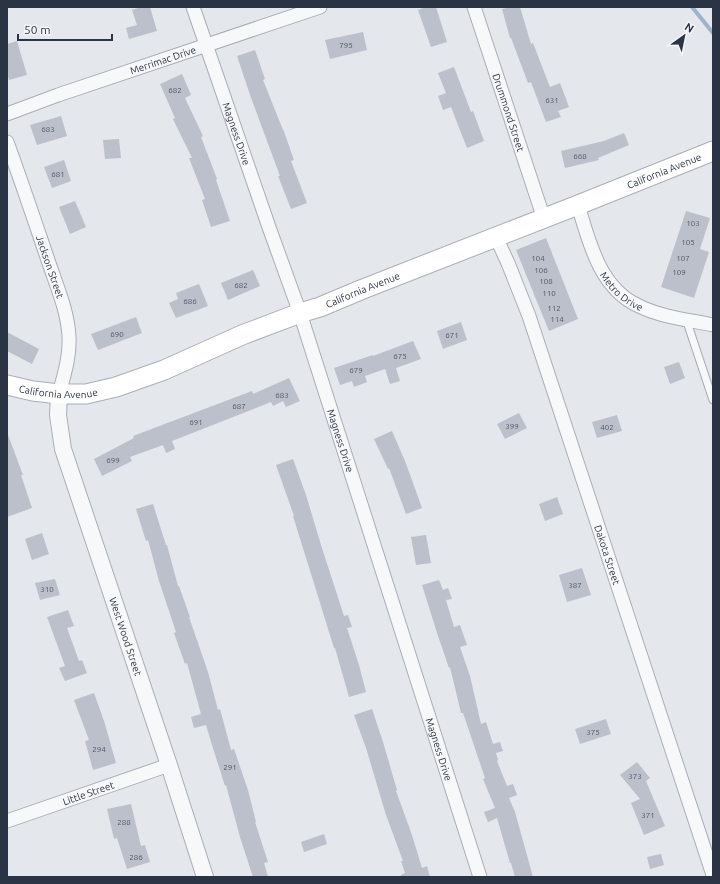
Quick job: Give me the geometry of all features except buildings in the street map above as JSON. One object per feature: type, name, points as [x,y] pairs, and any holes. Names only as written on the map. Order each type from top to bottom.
[{"type":"main road","name":"California Avenue","points":[[7,385],[33,391],[59,394],[86,394],[116,387],[164,370],[242,335],[320,307],[713,151]]},
{"type":"street","name":"Magness Drive","points":[[193,7],[300,313],[480,877]]},
{"type":"street","name":"Merrimac Drive","points":[[7,114],[58,95],[320,7]]},
{"type":"street","name":"Drummond Street","points":[[474,7],[544,218]]},
{"type":"street","name":"Jackson Street","points":[[7,142],[66,315],[69,347],[68,358],[59,394]]},
{"type":"street","name":"Metro Drive","points":[[578,205],[587,236],[599,266],[609,282],[622,296],[638,306],[656,313],[713,325]]},
{"type":"street","name":"Dakota Street","points":[[496,237],[529,316],[713,875]]},
{"type":"street","name":"West Wood Street","points":[[59,394],[58,415],[63,449],[205,877]]},
{"type":"street","name":"Little Street","points":[[7,821],[169,765]]},
{"type":"lane","points":[[686,319],[713,400]]},
{"type":"waterway","points":[[692,7],[713,33]]}]
